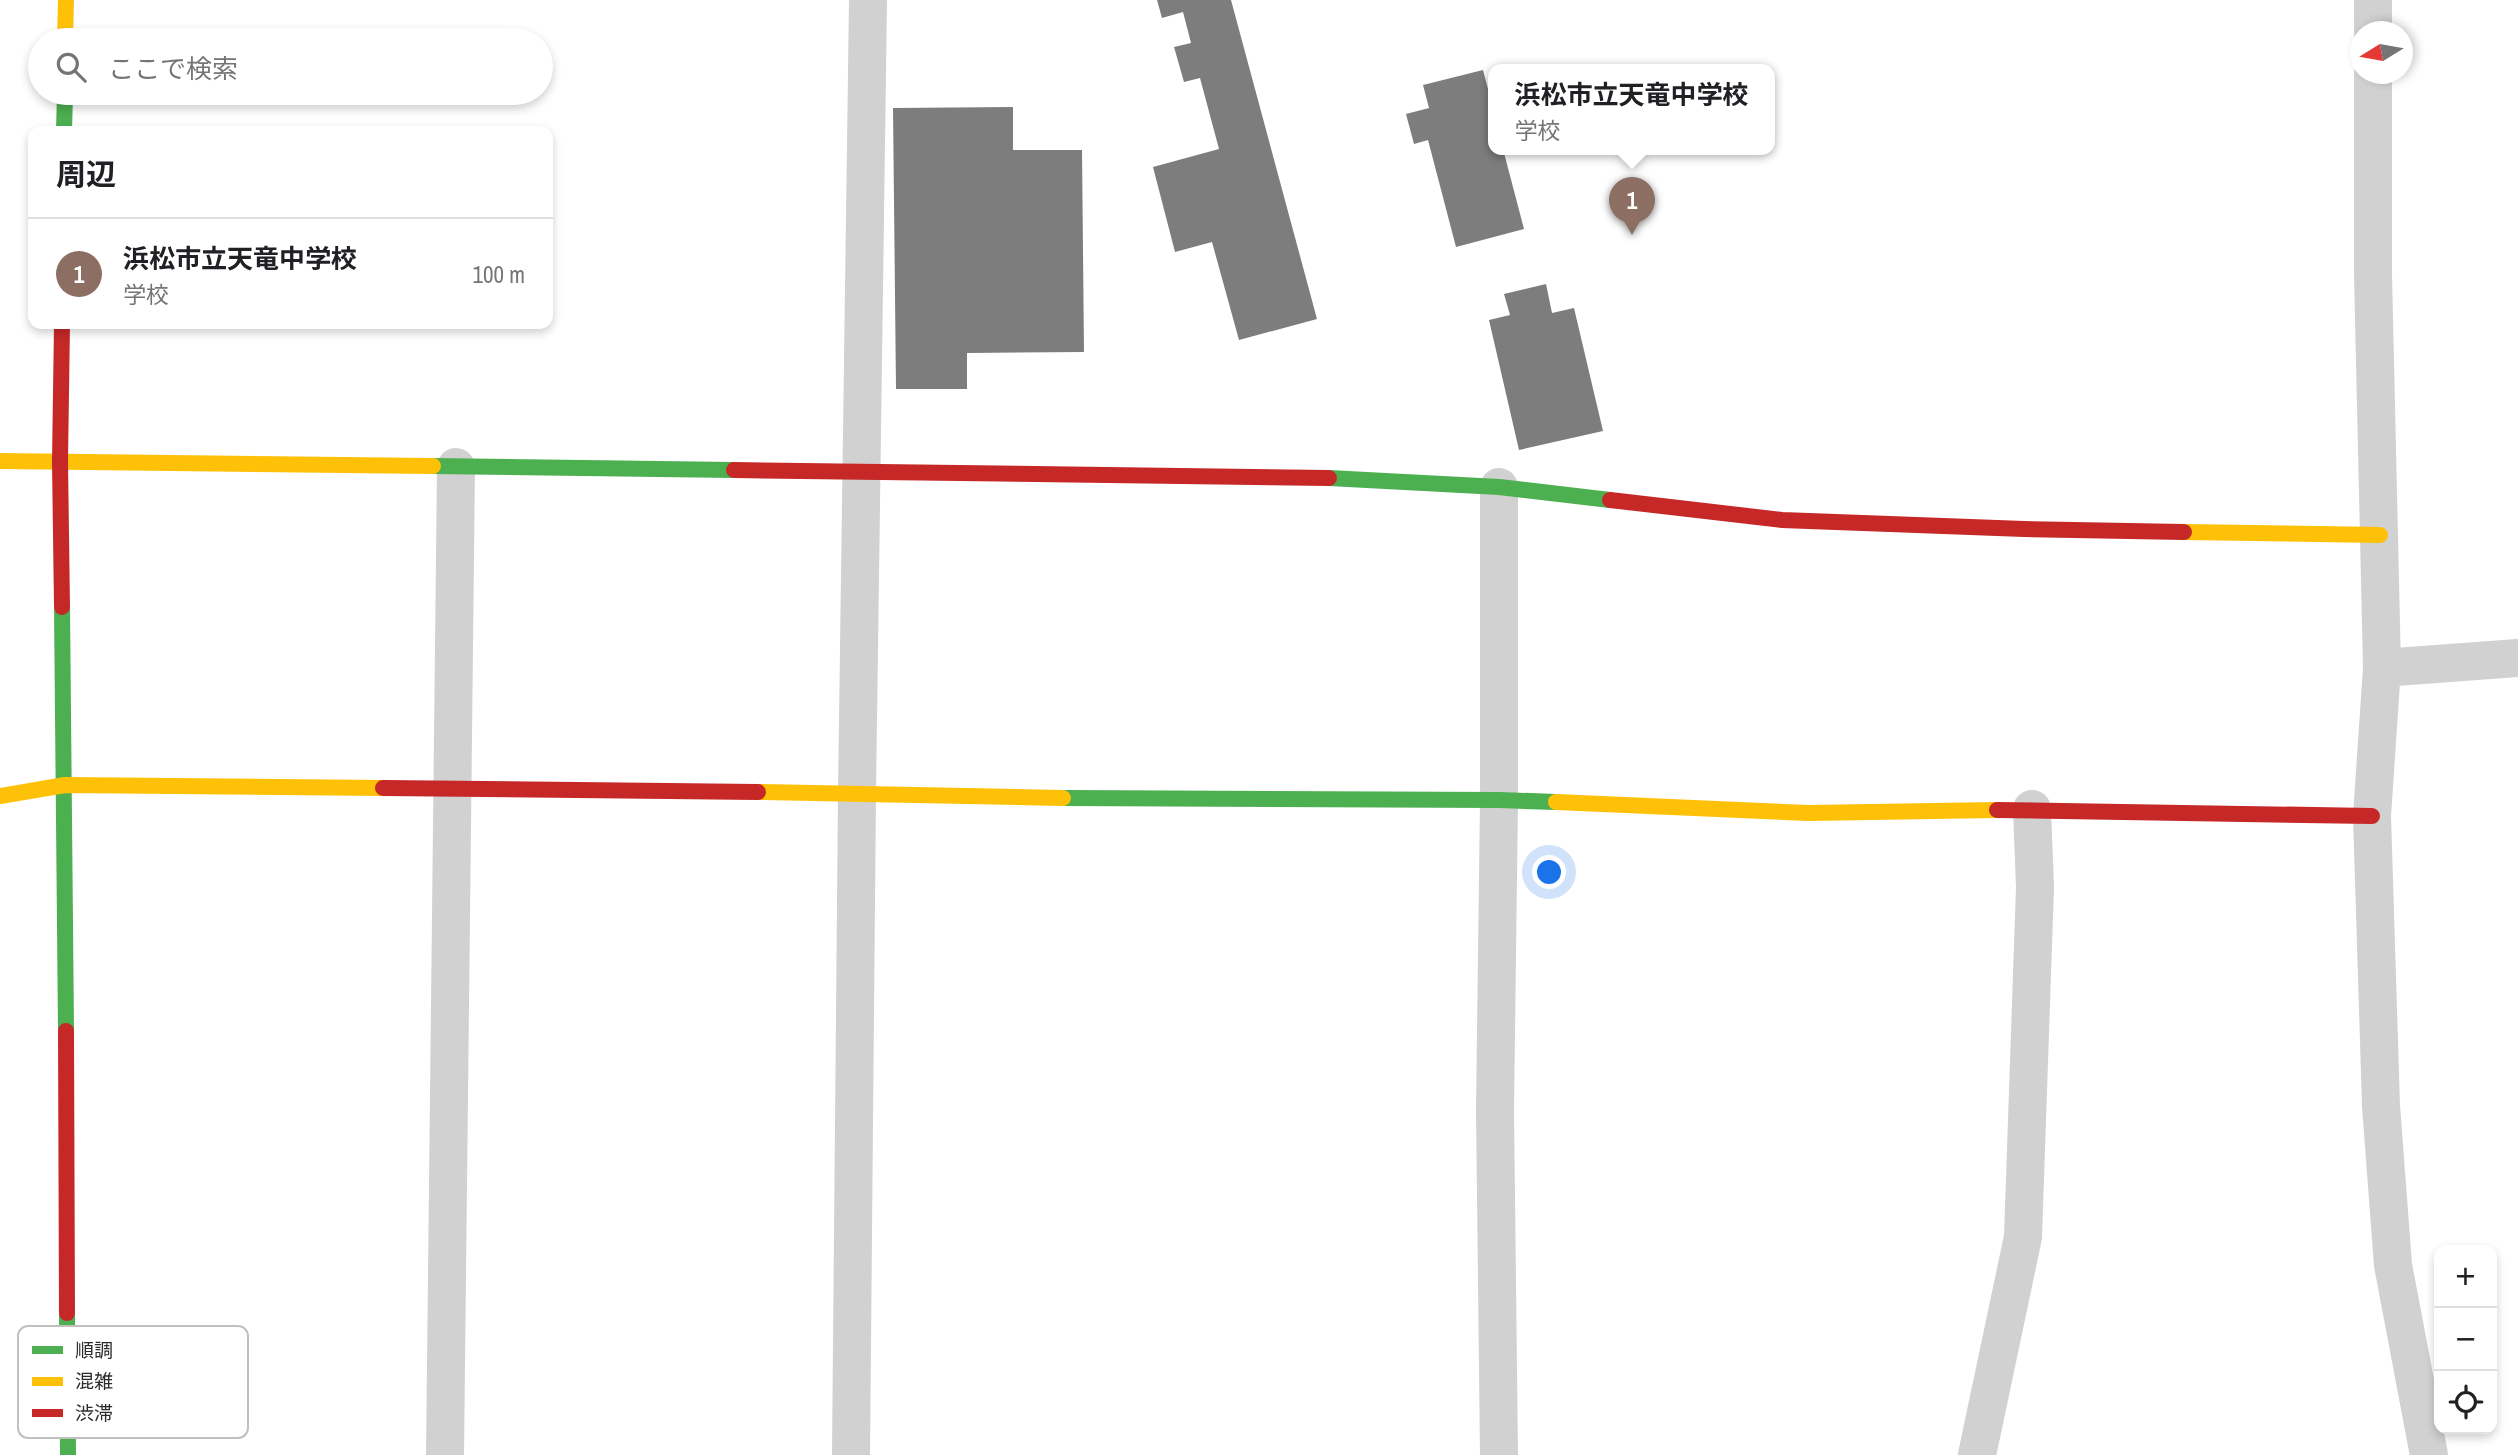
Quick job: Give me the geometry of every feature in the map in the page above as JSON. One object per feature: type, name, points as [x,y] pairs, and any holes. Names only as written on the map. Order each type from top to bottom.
[{"type":"street","points":[[65,28],[66,0]]},
{"type":"street","points":[[852,1455],[857,793],[868,0]]},
{"type":"street","points":[[2374,0],[2374,21]]},
{"type":"street","points":[[2374,84],[2373,275],[2382,668],[2372,816],[2381,1106],[2393,1265],[2429,1455]]},
{"type":"street","points":[[64,126],[65,105]]},
{"type":"street","points":[[62,329],[60,461],[65,785],[67,1326]]},
{"type":"street","points":[[0,461],[1315,477],[1499,487],[1782,520],[2038,529],[2380,535]]},
{"type":"street","points":[[445,1455],[456,467]]},
{"type":"street","points":[[1499,487],[1495,1110],[1499,1455]]},
{"type":"street","points":[[2382,668],[2518,658]]},
{"type":"street","points":[[0,796],[65,785],[453,788],[1096,799],[1499,800],[1808,813],[2032,809],[2372,816]]},
{"type":"street","points":[[1977,1455],[2022,1237],[2035,887],[2032,809]]},
{"type":"building","points":[[1157,0],[1231,0],[1317,319],[1239,340],[1212,242],[1175,252],[1153,167],[1219,149],[1200,78],[1184,82],[1174,47],[1191,43],[1183,12],[1162,18]]},
{"type":"building","points":[[1483,70],[1488,89],[1488,155],[1505,155],[1524,229],[1456,247],[1428,140],[1414,144],[1406,114],[1429,108],[1423,85]]},
{"type":"building","points":[[1013,107],[1013,150],[1082,150],[1084,352],[967,353],[967,389],[896,389],[893,108]]},
{"type":"building","points":[[1546,284],[1552,313],[1574,308],[1603,431],[1519,450],[1489,320],[1510,315],[1504,294]]},
{"type":"traffic: fast","points":[[64,126],[65,105]]},
{"type":"traffic: fast","points":[[433,466],[734,470]]},
{"type":"traffic: fast","points":[[1329,478],[1499,487],[1610,500]]},
{"type":"traffic: fast","points":[[62,607],[66,1031]]},
{"type":"traffic: fast","points":[[1063,798],[1556,802]]},
{"type":"traffic: fast","points":[[67,1313],[67,1326]]},
{"type":"traffic: fast","points":[[68,1438],[68,1455]]},
{"type":"traffic: slow","points":[[65,28],[66,0]]},
{"type":"traffic: slow","points":[[0,461],[433,466]]},
{"type":"traffic: slow","points":[[2184,532],[2380,535]]},
{"type":"traffic: slow","points":[[0,796],[65,785],[383,788]]},
{"type":"traffic: slow","points":[[758,792],[1063,798]]},
{"type":"traffic: slow","points":[[1556,802],[1808,813],[1997,810]]},
{"type":"traffic: jam","points":[[62,329],[62,607]]},
{"type":"traffic: jam","points":[[734,470],[1329,478]]},
{"type":"traffic: jam","points":[[1610,500],[1782,520],[2184,532]]},
{"type":"traffic: jam","points":[[383,788],[758,792]]},
{"type":"traffic: jam","points":[[1997,810],[2372,816]]},
{"type":"traffic: jam","points":[[66,1031],[67,1313]]},
{"type":"place","name":"浜松市立天竜中学校","points":[[1632,235]]}]
